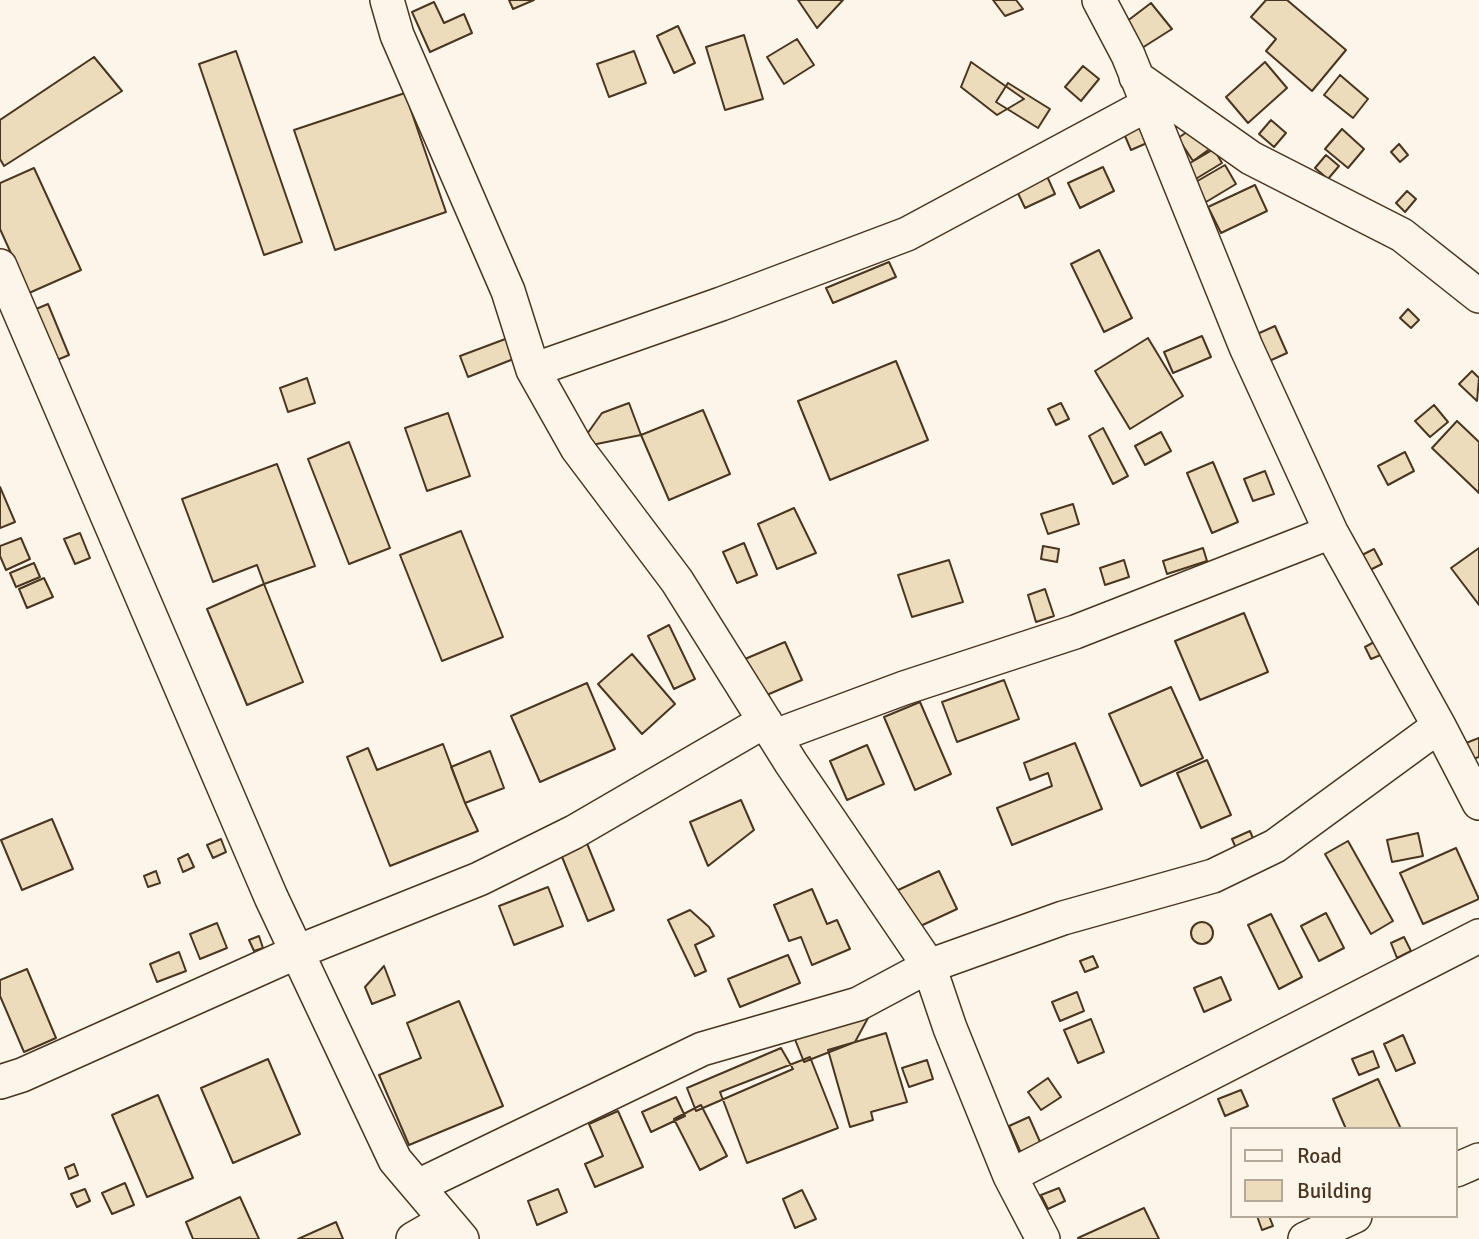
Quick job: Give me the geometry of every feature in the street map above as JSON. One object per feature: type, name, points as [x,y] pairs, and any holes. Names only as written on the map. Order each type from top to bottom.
[{"type":"street","points":[[387,0],[397,35],[508,291],[533,370],[576,448],[677,581],[770,728],[929,966],[950,1028],[1010,1176],[1042,1239]]},
{"type":"street","points":[[1074,0],[1103,7],[1142,91],[1246,347],[1331,531],[1479,803]]},
{"type":"street","points":[[533,370],[721,304],[907,234],[1142,91]]},
{"type":"street","points":[[1142,91],[1251,158],[1402,234],[1479,296]]},
{"type":"street","points":[[0,266],[265,884],[297,952],[395,1160],[454,1230],[413,1239]]},
{"type":"street","points":[[0,1082],[22,1075],[297,952],[479,879],[575,832],[770,728],[1075,632],[1331,531]]},
{"type":"street","points":[[418,1186],[702,1049],[858,1004],[929,966],[1063,918],[1213,876],[1275,846],[1439,726]]},
{"type":"street","points":[[1010,1176],[1479,936]]},
{"type":"street","points":[[1458,1169],[1479,1160]]},
{"type":"street","points":[[1305,1239],[1351,1218]]},
{"type":"building","points":[[509,0],[534,0],[513,9]]},
{"type":"building","points":[[798,0],[843,0],[817,28]]},
{"type":"building","points":[[993,0],[1016,0],[1023,9],[1005,16]]},
{"type":"building","points":[[1266,0],[1287,0],[1346,50],[1312,91],[1266,51],[1276,39],[1251,17]]},
{"type":"building","points":[[434,2],[444,23],[464,14],[472,33],[430,52],[412,12]]},
{"type":"building","points":[[1151,3],[1172,29],[1142,48],[1126,22]]},
{"type":"building","points":[[678,26],[695,63],[674,73],[657,36]]},
{"type":"building","points":[[744,35],[763,99],[725,110],[706,47]]},
{"type":"building","points":[[797,39],[814,65],[784,84],[767,57]]},
{"type":"building","points":[[236,51],[302,242],[264,255],[199,64]]},
{"type":"building","points":[[634,51],[646,83],[609,97],[597,64]]},
{"type":"building","points":[[94,57],[122,91],[4,166],[0,159],[0,120]]},
{"type":"building","points":[[971,62],[1024,99],[997,115],[961,87]]},
{"type":"building","points":[[1265,62],[1287,88],[1248,123],[1226,97]]},
{"type":"building","points":[[1083,66],[1099,79],[1081,101],[1065,87]]},
{"type":"building","points":[[1340,75],[1368,99],[1353,118],[1324,95]]},
{"type":"building","points":[[1008,83],[1050,109],[1038,128],[996,102]]},
{"type":"building","points":[[405,93],[446,212],[335,250],[294,130]]},
{"type":"building","points":[[1147,119],[1156,139],[1131,150],[1122,129]]},
{"type":"building","points":[[1271,120],[1286,133],[1274,147],[1259,134]]},
{"type":"building","points":[[1196,126],[1211,148],[1193,161],[1178,138]]},
{"type":"building","points":[[1342,129],[1364,149],[1348,168],[1325,149]]},
{"type":"building","points":[[1399,144],[1408,155],[1400,162],[1391,152]]},
{"type":"building","points":[[1214,149],[1222,163],[1194,180],[1185,166]]},
{"type":"building","points":[[1326,155],[1339,166],[1328,179],[1315,168]]},
{"type":"building","points":[[1225,165],[1236,184],[1206,202],[1194,183]]},
{"type":"building","points":[[1103,167],[1114,191],[1080,208],[1068,183]]},
{"type":"building","points":[[34,168],[81,270],[29,293],[0,229],[0,183]]},
{"type":"building","points":[[1046,174],[1055,194],[1025,208],[1016,189]]},
{"type":"building","points":[[1255,185],[1267,211],[1221,233],[1208,207]]},
{"type":"building","points":[[1407,191],[1416,199],[1405,212],[1396,203]]},
{"type":"building","points":[[1099,250],[1132,318],[1104,332],[1071,264]]},
{"type":"building","points":[[889,262],[896,277],[833,303],[826,288]]},
{"type":"building","points":[[48,304],[69,355],[50,363],[29,312]]},
{"type":"building","points":[[1408,309],[1419,320],[1411,328],[1400,318]]},
{"type":"building","points":[[1275,326],[1287,353],[1267,362],[1255,335]]},
{"type":"building","points":[[1202,336],[1211,357],[1173,373],[1164,352]]},
{"type":"building","points":[[508,338],[516,358],[468,377],[460,356]]},
{"type":"building","points":[[1148,338],[1183,396],[1130,429],[1095,371]]},
{"type":"building","points":[[896,361],[928,440],[830,480],[798,401]]},
{"type":"building","points":[[1472,371],[1479,378],[1477,401],[1459,384]]},
{"type":"building","points":[[307,378],[315,403],[288,412],[280,388]]},
{"type":"building","points":[[629,403],[641,435],[577,448],[602,413]]},
{"type":"building","points":[[1061,403],[1069,419],[1056,425],[1048,409]]},
{"type":"building","points":[[1434,405],[1448,422],[1430,437],[1415,421]]},
{"type":"building","points":[[703,410],[730,474],[669,500],[641,435]]},
{"type":"building","points":[[448,413],[470,476],[427,491],[405,428]]},
{"type":"building","points":[[1457,421],[1479,442],[1479,493],[1432,448]]},
{"type":"building","points":[[1103,428],[1128,476],[1113,484],[1089,436]]},
{"type":"building","points":[[1161,432],[1171,451],[1145,465],[1135,446]]},
{"type":"building","points":[[349,442],[390,548],[349,564],[308,459]]},
{"type":"building","points":[[1405,452],[1414,471],[1388,485],[1378,466]]},
{"type":"building","points":[[1213,462],[1238,522],[1212,533],[1187,473]]},
{"type":"building","points":[[277,464],[315,566],[264,584],[257,565],[213,582],[182,499]]},
{"type":"building","points":[[1265,471],[1274,494],[1253,501],[1244,479]]},
{"type":"building","points":[[0,487],[15,522],[0,528]]},
{"type":"building","points":[[1073,504],[1079,524],[1048,534],[1041,514]]},
{"type":"building","points":[[794,508],[816,553],[777,569],[758,524]]},
{"type":"building","points":[[461,531],[503,637],[442,661],[400,555]]},
{"type":"building","points":[[80,533],[90,558],[75,564],[64,539]]},
{"type":"building","points":[[21,538],[30,559],[6,570],[0,556],[0,546]]},
{"type":"building","points":[[744,543],[757,575],[737,583],[723,552]]},
{"type":"building","points":[[1043,546],[1059,549],[1057,562],[1041,559]]},
{"type":"building","points":[[1203,548],[1207,561],[1167,574],[1163,561]]},
{"type":"building","points":[[1479,548],[1479,605],[1451,568]]},
{"type":"building","points":[[1374,549],[1382,564],[1366,572],[1358,557]]},
{"type":"building","points":[[949,560],[963,602],[912,617],[898,575]]},
{"type":"building","points":[[1124,560],[1129,577],[1105,585],[1100,568]]},
{"type":"building","points":[[34,563],[40,577],[16,587],[10,573]]},
{"type":"building","points":[[44,578],[53,597],[27,608],[19,589]]},
{"type":"building","points":[[264,584],[303,682],[247,705],[207,609]]},
{"type":"building","points":[[1045,589],[1054,616],[1036,622],[1028,595]]},
{"type":"building","points":[[1244,613],[1268,672],[1200,700],[1175,641]]},
{"type":"building","points":[[669,625],[695,679],[674,689],[648,636]]},
{"type":"building","points":[[1376,641],[1383,654],[1371,659],[1365,647]]},
{"type":"building","points":[[785,642],[802,680],[762,697],[745,659]]},
{"type":"building","points":[[632,654],[675,704],[642,734],[598,684]]},
{"type":"building","points":[[1004,680],[1019,719],[957,742],[942,702]]},
{"type":"building","points":[[587,683],[615,749],[540,782],[511,716]]},
{"type":"building","points":[[1171,687],[1203,758],[1141,786],[1109,714]]},
{"type":"building","points":[[920,702],[951,774],[915,790],[884,717]]},
{"type":"building","points":[[1479,738],[1479,757],[1473,759],[1466,743]]},
{"type":"building","points":[[1075,743],[1102,809],[1012,845],[997,808],[1052,786],[1048,773],[1030,780],[1024,763]]},
{"type":"building","points":[[443,744],[478,831],[390,866],[347,757],[368,748],[377,770]]},
{"type":"building","points":[[867,745],[884,784],[847,800],[830,761]]},
{"type":"building","points":[[490,751],[504,788],[465,803],[451,767]]},
{"type":"building","points":[[1207,760],[1231,815],[1201,828],[1177,773]]},
{"type":"building","points":[[741,800],[754,830],[708,866],[690,822]]},
{"type":"building","points":[[52,819],[73,869],[22,890],[1,840]]},
{"type":"building","points":[[1250,831],[1257,848],[1239,855],[1232,839]]},
{"type":"building","points":[[1418,833],[1423,856],[1392,862],[1387,840]]},
{"type":"building","points":[[221,839],[226,852],[213,858],[207,845]]},
{"type":"building","points":[[586,841],[614,910],[588,921],[560,852]]},
{"type":"building","points":[[1348,841],[1393,921],[1371,934],[1325,854]]},
{"type":"building","points":[[1456,848],[1479,899],[1423,924],[1400,873]]},
{"type":"building","points":[[188,854],[194,867],[183,872],[178,859]]},
{"type":"building","points":[[156,871],[160,883],[148,887],[144,876]]},
{"type":"building","points":[[939,871],[957,909],[914,929],[896,891]]},
{"type":"building","points":[[548,887],[563,926],[514,945],[499,906]]},
{"type":"building","points":[[812,889],[827,924],[837,920],[850,949],[812,965],[801,937],[789,941],[774,905]]},
{"type":"building","points":[[690,910],[709,927],[714,936],[695,945],[706,971],[695,976],[668,920]]},
{"type":"building","points":[[1326,913],[1344,948],[1319,961],[1301,926]]},
{"type":"building","points":[[1271,914],[1302,977],[1279,989],[1248,925]]},
{"type":"building","points":[[1202,922],[1212,929],[1213,933],[1206,943],[1202,944],[1192,937],[1191,933],[1198,923]]},
{"type":"building","points":[[217,923],[227,948],[200,959],[190,934]]},
{"type":"building","points":[[259,936],[263,948],[254,951],[249,940]]},
{"type":"building","points":[[1404,937],[1411,951],[1397,958],[1391,943]]},
{"type":"building","points":[[179,952],[186,971],[157,982],[150,964]]},
{"type":"building","points":[[788,955],[800,983],[740,1007],[728,979]]},
{"type":"building","points":[[1093,956],[1098,967],[1085,972],[1080,961]]},
{"type":"building","points":[[384,966],[395,995],[372,1004],[365,987]]},
{"type":"building","points":[[27,969],[56,1038],[24,1052],[0,996],[0,980]]},
{"type":"building","points":[[1221,977],[1231,1000],[1204,1012],[1194,988]]},
{"type":"building","points":[[1077,992],[1084,1011],[1060,1021],[1052,1002]]},
{"type":"building","points":[[459,1001],[503,1106],[409,1145],[379,1075],[421,1058],[407,1023]]},
{"type":"building","points":[[875,1005],[855,1042],[804,1062],[794,1037]]},
{"type":"building","points":[[1091,1019],[1104,1052],[1078,1063],[1064,1030]]},
{"type":"building","points":[[886,1033],[907,1102],[871,1112],[873,1120],[850,1127],[828,1050]]},
{"type":"building","points":[[1403,1035],[1415,1063],[1396,1071],[1384,1044]]},
{"type":"building","points":[[781,1048],[793,1069],[696,1111],[687,1088]]},
{"type":"building","points":[[1373,1051],[1379,1067],[1359,1075],[1352,1059]]},
{"type":"building","points":[[810,1057],[838,1128],[747,1163],[720,1092]]},
{"type":"building","points":[[268,1059],[300,1134],[233,1163],[201,1088]]},
{"type":"building","points":[[927,1060],[933,1079],[909,1087],[902,1068]]},
{"type":"building","points":[[1048,1078],[1061,1097],[1041,1110],[1028,1092]]},
{"type":"building","points":[[1378,1079],[1400,1127],[1345,1127],[1333,1099]]},
{"type":"building","points":[[1241,1090],[1248,1106],[1225,1116],[1218,1099]]},
{"type":"building","points":[[158,1095],[193,1178],[147,1197],[112,1115]]},
{"type":"building","points":[[676,1097],[685,1116],[651,1132],[642,1112]]},
{"type":"building","points":[[701,1105],[727,1156],[700,1170],[674,1119]]},
{"type":"building","points":[[618,1111],[643,1167],[595,1187],[585,1164],[603,1156],[589,1124]]},
{"type":"building","points":[[1029,1117],[1041,1144],[1021,1153],[1009,1126]]},
{"type":"building","points":[[74,1164],[78,1175],[69,1179],[65,1168]]},
{"type":"building","points":[[125,1183],[134,1205],[112,1214],[102,1193]]},
{"type":"building","points":[[1059,1188],[1065,1201],[1048,1209],[1041,1195]]},
{"type":"building","points":[[85,1189],[90,1201],[77,1207],[71,1194]]},
{"type":"building","points":[[558,1189],[567,1212],[537,1225],[528,1201]]},
{"type":"building","points":[[802,1190],[816,1219],[795,1228],[783,1199]]},
{"type":"building","points":[[240,1197],[259,1239],[193,1239],[186,1222]]},
{"type":"building","points":[[1144,1208],[1159,1239],[1078,1238]]},
{"type":"building","points":[[1258,1218],[1270,1218],[1273,1226],[1262,1230]]},
{"type":"building","points":[[336,1222],[343,1239],[298,1239]]}]
